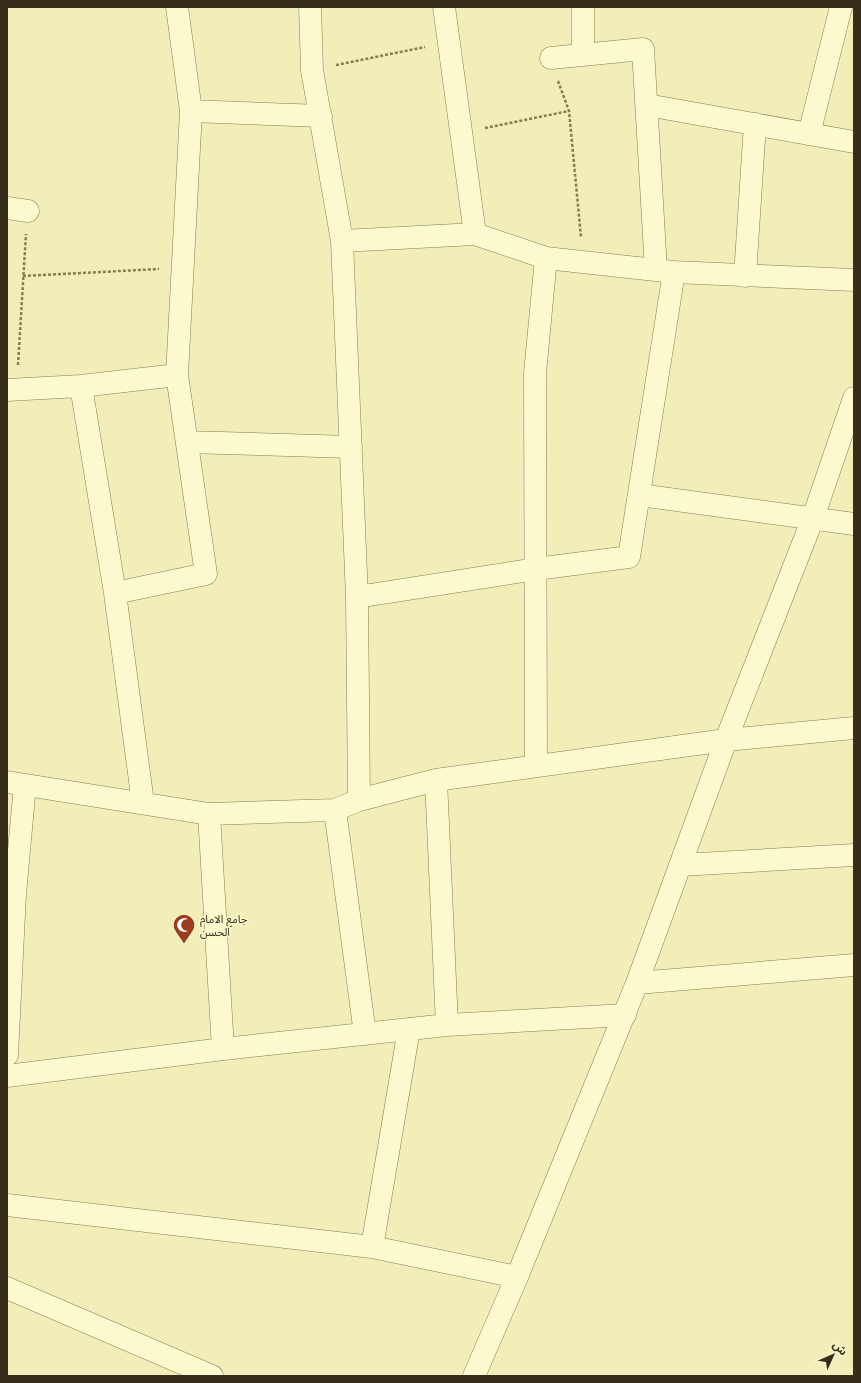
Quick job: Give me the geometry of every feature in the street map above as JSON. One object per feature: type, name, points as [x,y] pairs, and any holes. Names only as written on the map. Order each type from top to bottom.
[{"type":"street","points":[[115,592],[206,574],[177,375],[191,111],[177,7]]},
{"type":"street","points":[[310,7],[312,70],[342,241],[357,597],[359,800]]},
{"type":"street","points":[[444,7],[475,234]]},
{"type":"street","points":[[583,7],[583,54]]},
{"type":"street","points":[[809,134],[841,7]]},
{"type":"street","points":[[357,597],[536,569],[629,557],[639,496],[665,271],[647,105],[644,49],[551,58]]},
{"type":"street","points":[[647,105],[854,142]]},
{"type":"street","points":[[191,111],[321,116]]},
{"type":"street","points":[[745,276],[755,124]]},
{"type":"street","points":[[342,241],[475,234],[546,258],[665,271],[854,280]]},
{"type":"street","points":[[536,766],[535,373],[546,258]]},
{"type":"street","points":[[12,390],[81,386],[177,375]]},
{"type":"street","points":[[81,386],[115,592],[143,803]]},
{"type":"street","points":[[474,1376],[518,1277],[625,1015],[726,740],[814,518],[854,398]]},
{"type":"street","points":[[187,442],[351,447]]},
{"type":"street","points":[[639,496],[854,524]]},
{"type":"street","points":[[7,1055],[11,894],[16,784],[208,814],[334,810],[359,800],[436,780],[726,740],[854,728]]},
{"type":"street","points":[[436,780],[447,1025]]},
{"type":"street","points":[[334,810],[365,1034]]},
{"type":"street","points":[[208,814],[223,1049]]},
{"type":"street","points":[[681,865],[854,855]]},
{"type":"street","points":[[637,983],[854,965]]},
{"type":"street","points":[[7,1076],[223,1049],[447,1025],[625,1015]]},
{"type":"street","points":[[372,1247],[409,1029]]},
{"type":"street","points":[[7,1205],[372,1247],[518,1277]]},
{"type":"street","points":[[7,1288],[212,1376]]},
{"type":"path","points":[[312,70],[449,43]]},
{"type":"path","points":[[551,58],[569,111],[584,262]]},
{"type":"path","points":[[461,133],[569,111]]},
{"type":"path","points":[[12,390],[23,276],[17,209]]},
{"type":"path","points":[[23,276],[183,268]]},
{"type":"place","name":"جامع الامام الحسن","points":[[184,944]]}]
